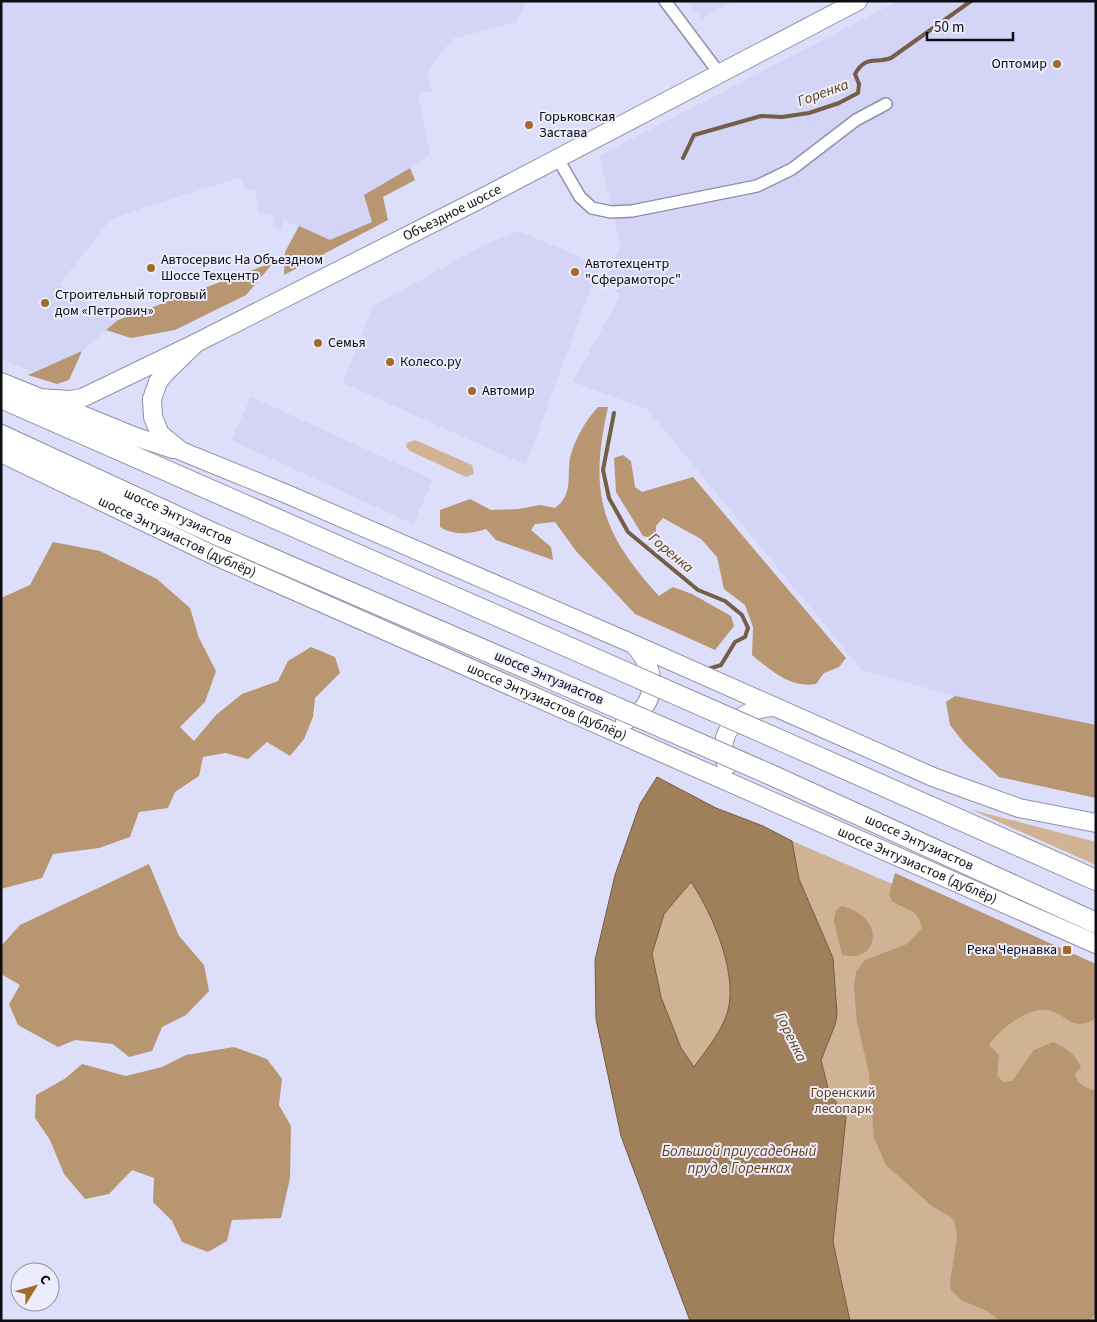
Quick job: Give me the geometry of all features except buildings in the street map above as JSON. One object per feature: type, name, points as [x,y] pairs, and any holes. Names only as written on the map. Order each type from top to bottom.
[{"type":"highway","points":[[1,398],[1096,880]]},
{"type":"highway","name":"шоссе Энтузиастов","points":[[1,435],[224,538],[769,774],[1096,923]]},
{"type":"main road","name":"Объездное шоссе","points":[[38,398],[70,400],[82,398],[196,343],[558,159],[858,1]]},
{"type":"main road","points":[[181,451],[160,434],[153,417],[152,399],[154,390],[164,374],[196,343]]},
{"type":"main road","points":[[1,382],[136,438],[181,451],[296,498],[778,707],[837,736],[986,798],[1019,808],[1096,823]]},
{"type":"main road","name":"шоссе Энтузиастов (дублёр)","points":[[1,453],[211,554],[671,755],[1096,944]]},
{"type":"main road","points":[[602,725],[629,719],[641,710],[649,698],[652,683],[650,669],[644,656],[633,644]]},
{"type":"main road","points":[[743,787],[732,775],[726,762],[724,747],[728,733],[736,720],[748,712],[762,707],[778,707]]},
{"type":"street","points":[[665,1],[719,73]]},
{"type":"street","points":[[558,159],[580,197],[592,208],[611,212],[632,211],[757,186],[792,169],[856,120],[886,104]]},
{"type":"shaded area","points":[[1,1],[526,1],[516,22],[452,39],[437,59],[427,74],[432,91],[418,93],[430,155],[364,195],[373,222],[330,240],[283,220],[281,229],[273,228],[274,216],[258,212],[256,190],[246,190],[241,177],[110,220],[59,285],[118,320],[82,351],[33,372],[1,359]]},
{"type":"shaded area","points":[[687,1],[731,1],[702,19]]},
{"type":"shaded area","points":[[898,1],[1096,1],[1096,725],[955,696],[862,670],[647,409],[573,382],[620,296],[607,275],[621,247],[599,156]]},
{"type":"shaded area","points":[[410,168],[415,180],[383,197],[388,220],[284,275],[285,252],[299,226],[330,240],[372,222],[364,195]]},
{"type":"shaded area","points":[[519,231],[599,265],[526,465],[343,383],[373,306],[488,243]]},
{"type":"shaded area","points":[[274,262],[246,295],[175,330],[131,338],[106,330],[118,320]]},
{"type":"shaded area","points":[[82,351],[69,380],[57,384],[28,375]]},
{"type":"shaded area","points":[[251,397],[433,480],[413,524],[231,440]]},
{"type":"shaded area","points":[[598,407],[608,407],[602,437],[600,487],[604,509],[612,530],[623,551],[659,596],[673,587],[692,594],[731,616],[734,626],[715,650],[635,614],[576,551],[555,522],[535,524],[531,530],[551,547],[553,560],[496,540],[486,529],[463,533],[451,532],[440,527],[440,510],[470,499],[491,510],[519,509],[540,505],[555,508],[561,503],[567,491],[570,458],[574,444],[585,424]]},
{"type":"shaded area","points":[[623,455],[631,461],[635,487],[642,492],[693,477],[846,658],[839,667],[824,673],[816,684],[798,684],[766,667],[752,655],[753,627],[745,605],[724,589],[717,557],[701,539],[663,518],[656,526],[656,539],[643,536],[616,492],[614,458]]},
{"type":"shaded area","points":[[53,542],[100,551],[157,579],[190,608],[199,638],[216,671],[205,702],[180,727],[194,741],[216,715],[242,694],[278,681],[288,661],[311,647],[335,657],[340,673],[315,698],[313,717],[304,739],[290,756],[267,742],[248,759],[225,753],[203,757],[199,776],[175,792],[168,808],[139,812],[130,837],[99,848],[53,854],[42,878],[1,889],[1,598],[30,585]]},
{"type":"shaded area","points":[[955,696],[1096,725],[1096,798],[999,777],[965,744],[950,725],[946,702]]},
{"type":"shaded area","points":[[149,864],[179,936],[204,965],[209,991],[186,1015],[162,1027],[152,1051],[129,1057],[113,1044],[75,1040],[58,1047],[18,1025],[9,1004],[20,985],[1,974],[2,945],[20,925]]},
{"type":"shaded area","points":[[895,873],[1096,964],[1096,1018],[1081,1024],[1047,1010],[1031,1012],[1006,1027],[989,1045],[999,1055],[997,1075],[1003,1082],[1012,1081],[1034,1050],[1053,1042],[1062,1046],[1076,1058],[1081,1067],[1075,1074],[1080,1083],[1096,1091],[1096,1313],[1089,1321],[1000,1321],[987,1311],[961,1300],[951,1290],[950,1282],[957,1238],[955,1223],[951,1217],[933,1207],[886,1165],[874,1138],[869,1073],[857,1022],[854,987],[856,972],[865,960],[907,944],[922,928],[920,921],[914,913],[892,901],[889,895]]},
{"type":"shaded area","points":[[842,906],[856,912],[866,920],[871,929],[873,938],[870,946],[864,953],[855,956],[842,955],[834,921],[836,910]]},
{"type":"shaded area","points":[[234,1047],[267,1059],[282,1079],[279,1105],[291,1126],[290,1178],[281,1218],[232,1220],[227,1241],[208,1252],[182,1242],[172,1221],[153,1202],[154,1178],[132,1170],[109,1194],[85,1199],[64,1174],[50,1140],[35,1118],[36,1095],[66,1078],[82,1064],[126,1076],[162,1067],[186,1055]]},
{"type":"green space","points":[[415,440],[472,465],[474,474],[466,477],[410,451],[406,447],[407,443]]},
{"type":"green space","name":"Горенский лесопарк","points":[[657,777],[716,808],[763,826],[792,841],[1096,971],[1096,1321],[690,1321],[621,1137],[596,1021],[595,963],[616,876],[640,804]]},
{"type":"green space","points":[[972,810],[1096,842],[1096,865]]},
{"type":"water","name":"Большой приусадебный пруд в Горенках","points":[[657,777],[716,808],[763,826],[792,841],[799,879],[833,958],[837,1014],[835,1025],[821,1060],[829,1092],[846,1117],[833,1242],[850,1321],[690,1321],[621,1136],[596,1019],[595,960],[615,875],[640,804]],"holes":[[[691,882],[716,929],[723,948],[730,986],[729,1004],[725,1019],[715,1038],[694,1067],[681,1048],[661,997],[652,954],[664,914]]]},
{"type":"waterway","name":"Горенка","points":[[683,158],[694,135],[761,116],[782,117],[809,113],[839,103],[858,93],[859,84],[855,74],[863,64],[891,58],[971,1]]},
{"type":"waterway","name":"Горенка","points":[[614,413],[603,470],[609,498],[628,532],[698,590],[725,601],[742,615],[748,628],[745,637],[735,642],[721,665],[708,669]]},
{"type":"place","name":"Оптомир","points":[[1057,64]]},
{"type":"place","name":"Горьковская Застава","points":[[529,125]]},
{"type":"place","name":"Автосервис На Объездном Шоссе Техцентр","points":[[151,268]]},
{"type":"place","name":"Автотехцентр \"Сферамоторс\"","points":[[575,272]]},
{"type":"place","name":"Строительный торговый дом «Петрович»","points":[[45,303]]},
{"type":"place","name":"Семья","points":[[318,343]]},
{"type":"place","name":"Колесо.ру","points":[[390,362]]},
{"type":"place","name":"Автомир","points":[[472,391]]},
{"type":"place","name":"Река Чернавка","points":[[1067,950]]}]
